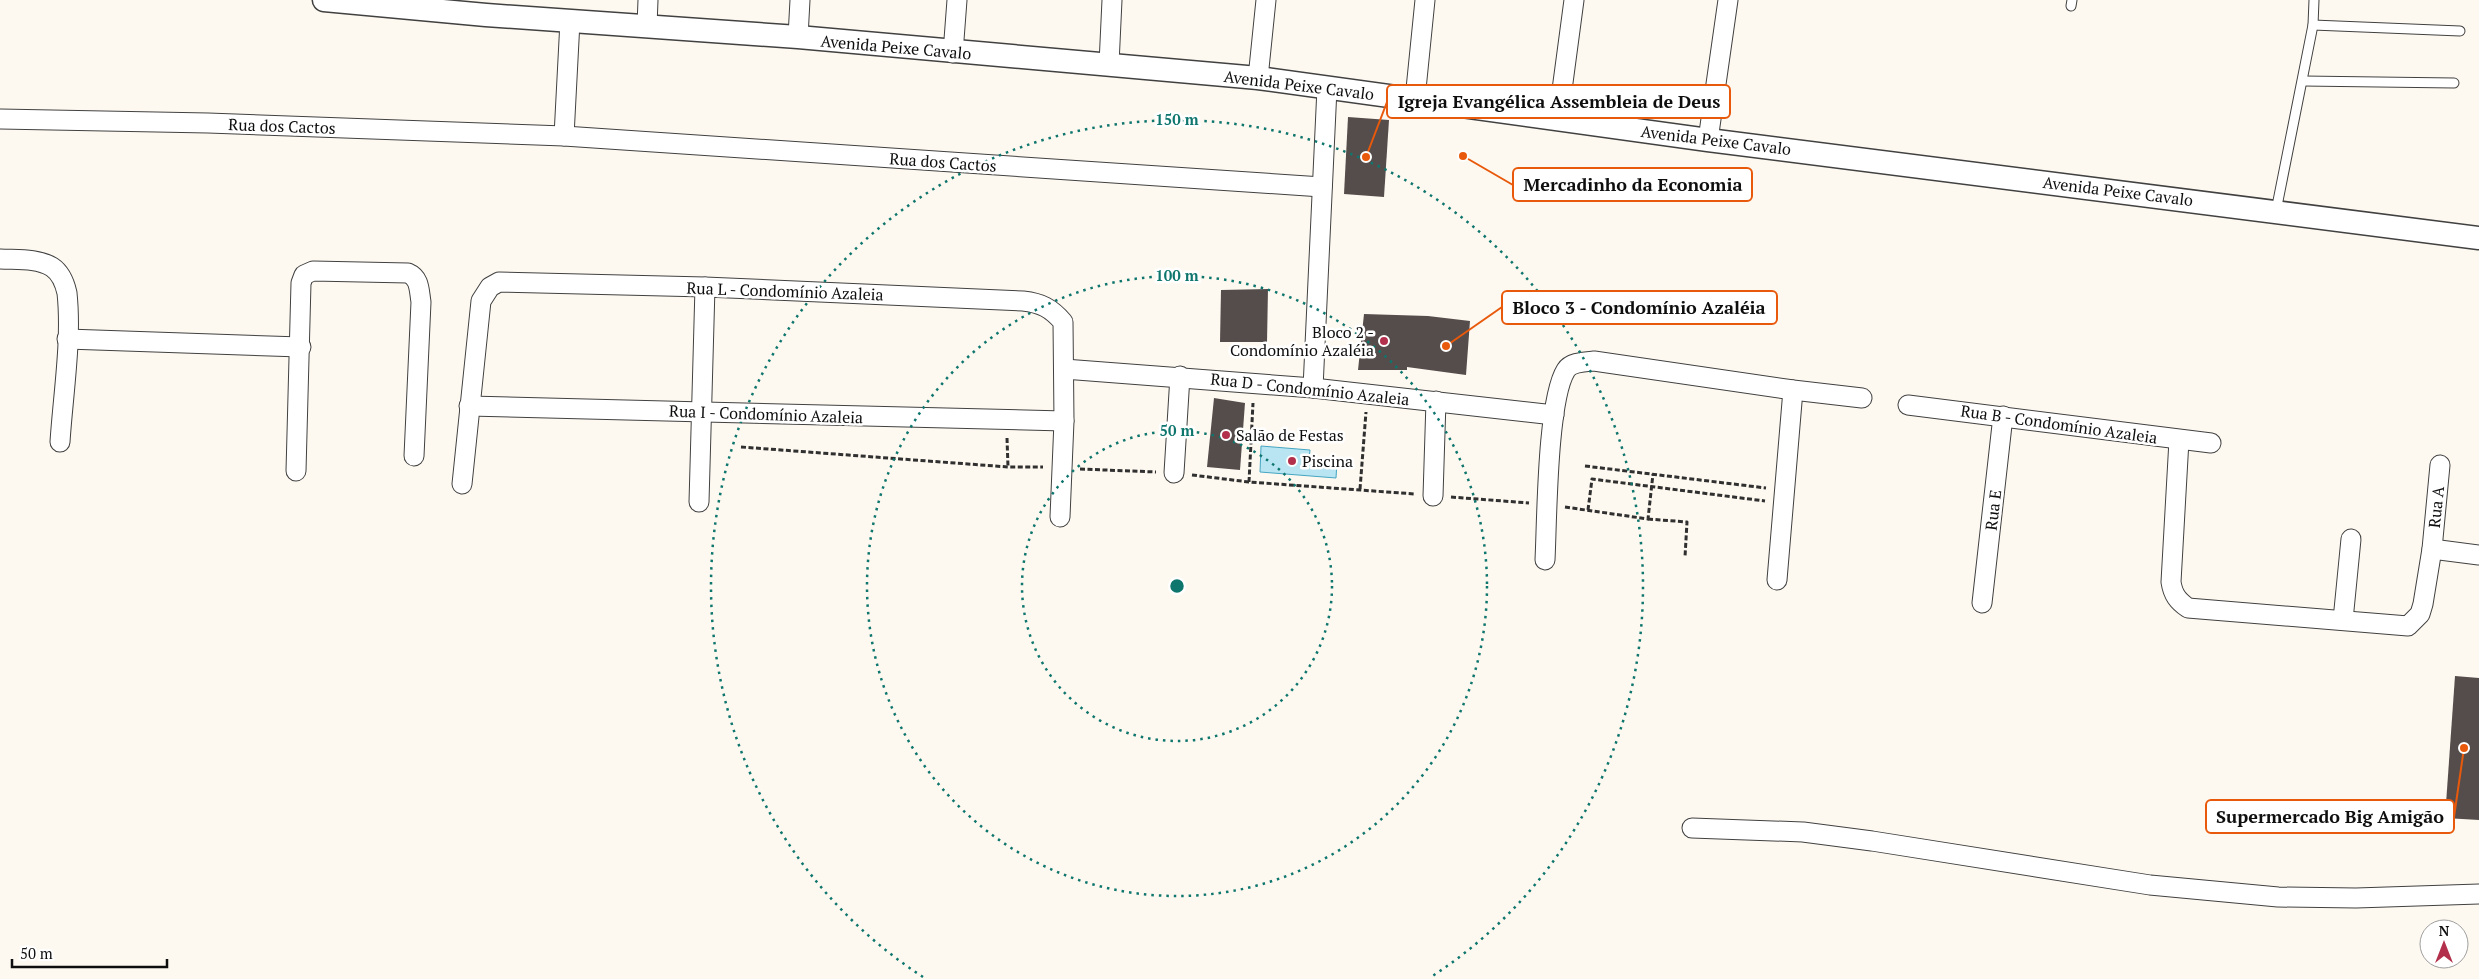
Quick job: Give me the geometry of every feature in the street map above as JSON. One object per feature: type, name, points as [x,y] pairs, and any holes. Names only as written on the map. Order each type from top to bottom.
[{"type":"street","name":"Avenida Peixe Cavalo","points":[[326,0],[486,7],[570,21],[798,37],[952,53],[1108,64],[1258,78],[1708,140],[2479,238]]},
{"type":"street","points":[[647,26],[648,0]]},
{"type":"street","points":[[798,37],[800,0]]},
{"type":"street","points":[[952,53],[957,0]]},
{"type":"street","points":[[1108,64],[1112,0]]},
{"type":"street","points":[[1258,78],[1266,0]]},
{"type":"street","points":[[1415,99],[1425,0]]},
{"type":"street","points":[[1558,120],[1574,0]]},
{"type":"street","points":[[1708,140],[1728,0]]},
{"type":"street","points":[[564,136],[570,21]]},
{"type":"street","points":[[1312,388],[1327,88]]},
{"type":"street","name":"Rua dos Cactos","points":[[0,119],[208,123],[564,136],[1322,187]]},
{"type":"street","points":[[0,259],[32,260],[53,268],[63,279],[66,293],[66,339],[60,442]]},
{"type":"street","points":[[296,471],[301,283],[304,275],[313,271],[408,273],[414,276],[419,284],[421,302],[414,456]]},
{"type":"street","name":"Rua L - Condomínio Azaleia","points":[[469,406],[481,301],[490,287],[499,282],[705,287],[1040,303],[1054,311],[1063,322],[1064,369]]},
{"type":"street","points":[[699,502],[705,287]]},
{"type":"street","points":[[66,339],[300,347]]},
{"type":"street","points":[[1546,560],[1554,414],[1561,381],[1566,368],[1577,363],[1594,361],[1793,390],[1862,398]]},
{"type":"street","points":[[1060,517],[1064,369]]},
{"type":"street","name":"Rua D - Condomínio Azaleia","points":[[1064,369],[1180,376],[1312,388],[1554,414]]},
{"type":"street","points":[[1174,473],[1180,376]]},
{"type":"street","points":[[1777,580],[1774,502],[1793,390]]},
{"type":"street","points":[[1433,496],[1436,401]]},
{"type":"street","name":"Rua B - Condomínio Azaleia","points":[[1908,405],[2211,443]]},
{"type":"street","points":[[462,484],[469,406]]},
{"type":"street","name":"Rua I - Condomínio Azaleia","points":[[469,406],[1064,421]]},
{"type":"street","name":"Rua E","points":[[1982,603],[2004,416]]},
{"type":"street","points":[[2179,440],[2171,582],[2173,592],[2178,601],[2188,608],[2343,620],[2351,539]]},
{"type":"street","name":"Rua A","points":[[2343,620],[2408,626],[2420,614],[2432,550],[2440,465]]},
{"type":"street","name":"Rua A","points":[[2432,550],[2479,555]]},
{"type":"street","points":[[1692,828],[1803,832],[1872,841],[2150,885],[2278,897],[2356,898],[2479,894]]},
{"type":"lane","points":[[2276,211],[2303,81],[2313,25],[2314,0]]},
{"type":"lane","points":[[2313,25],[2460,31]]},
{"type":"lane","points":[[2303,81],[2454,83]]},
{"type":"path","points":[[1249,482],[1254,383]]},
{"type":"path","points":[[1360,489],[1367,394]]},
{"type":"path","points":[[1006,420],[1008,467]]},
{"type":"path","points":[[741,447],[1008,467],[1174,473],[1249,482],[1360,489],[1548,505],[1648,519],[1687,522],[1685,557]]},
{"type":"path","points":[[1585,466],[1766,488],[1774,502]]},
{"type":"path","points":[[1648,519],[1653,474]]},
{"type":"path","points":[[1588,511],[1592,479],[1651,488],[1774,502]]},
{"type":"water","name":"Piscina","points":[[1261,446],[1310,450],[1309,460],[1337,462],[1336,478],[1260,472]]},
{"type":"building","points":[[1348,117],[1389,120],[1384,197],[1344,194]]},
{"type":"building","points":[[1268,289],[1267,342],[1220,342],[1221,290]]},
{"type":"building","points":[[1364,314],[1428,316],[1470,321],[1466,375],[1407,367],[1407,370],[1358,370]]},
{"type":"building","name":"Salão de Festas","points":[[1214,398],[1245,403],[1240,470],[1207,467]]},
{"type":"building","points":[[2455,676],[2479,678],[2479,820],[2445,818]]},
{"type":"place","name":"Mercadinho da Economia","points":[[1463,156]]},
{"type":"place","name":"Igreja Evangélica Assembleia de Deus","points":[[1366,157]]},
{"type":"place","name":"Bloco 2 - Condomínio Azaléia","points":[[1384,341]]},
{"type":"place","name":"Bloco 3 - Condomínio Azaléia","points":[[1446,346]]},
{"type":"place","name":"Salão de Festas","points":[[1226,435]]},
{"type":"place","name":"Piscina","points":[[1292,461]]},
{"type":"place","name":"Supermercado Big Amigão","points":[[2464,748]]}]
